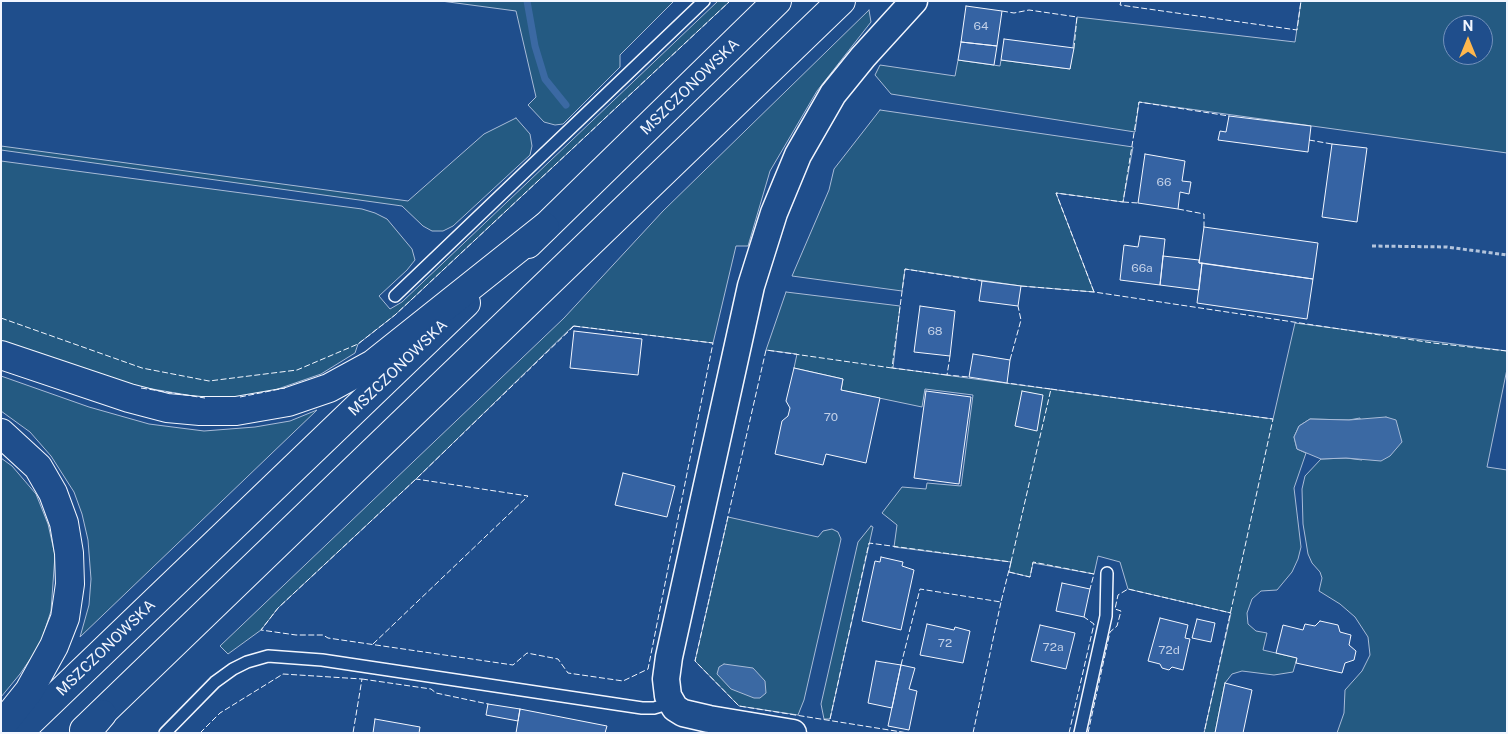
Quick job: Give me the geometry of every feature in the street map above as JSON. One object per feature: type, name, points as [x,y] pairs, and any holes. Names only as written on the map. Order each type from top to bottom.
[{"type":"main road","name":"MSZCZONOWSKA","points":[[18,733],[545,227],[777,1]]},
{"type":"main road","points":[[82,733],[842,1]]},
{"type":"main road","points":[[1,355],[129,398],[167,408],[200,411],[236,411],[288,402],[329,388],[373,364],[545,227]]},
{"type":"main road","points":[[1,433],[38,467],[53,493],[64,523],[69,553],[70,584],[65,618],[54,646],[29,691],[1,726]]},
{"type":"street","points":[[793,733],[682,713],[671,703],[668,696],[666,679],[669,657],[749,296],[774,214],[798,156],[833,94],[863,57],[914,1]]},
{"type":"lane","points":[[395,296],[704,1]]},
{"type":"lane","points":[[1080,733],[1106,616],[1107,573]]},
{"type":"lane","points":[[165,733],[215,682],[247,662],[268,656],[322,660],[642,708],[654,708],[671,703]]},
{"type":"path","points":[[1372,246],[1438,247],[1507,255]]},
{"type":"shaded area","points":[[441,1],[674,1],[620,55],[620,67],[563,124],[555,125],[544,122],[528,105],[536,97],[516,11]]},
{"type":"shaded area","points":[[718,1],[730,1],[395,315],[358,344],[355,353],[321,374],[272,391],[237,397],[205,398],[123,384],[1,342],[1,161],[362,209],[375,213],[387,219],[412,249],[415,260],[379,296],[390,309],[402,302]]},
{"type":"shaded area","points":[[1301,1],[1507,1],[1507,153],[1139,102],[1135,132],[891,94],[875,75],[880,65],[955,76],[958,60],[1000,66],[1001,60],[1070,69],[1077,17],[1295,42]]},
{"type":"shaded area","points":[[869,10],[871,22],[817,91],[770,171],[748,246],[736,246],[713,343],[573,326],[416,479],[278,608],[261,630],[228,654],[220,646],[564,318],[663,211]]},
{"type":"shaded area","points":[[880,110],[1133,147],[1123,202],[1056,193],[1094,292],[1021,286],[905,269],[902,291],[792,276],[829,190],[834,169]]},
{"type":"shaded area","points":[[516,118],[530,134],[532,146],[530,155],[453,226],[443,231],[432,231],[423,226],[402,206],[1,150],[1,146],[408,201],[484,134]]},
{"type":"shaded area","points":[[786,292],[900,306],[893,368],[1273,419],[1295,323],[1507,351],[1507,369],[1487,467],[1507,470],[1507,733],[1337,733],[1344,713],[1345,690],[1362,671],[1370,655],[1368,637],[1355,617],[1340,604],[1319,591],[1322,578],[1308,554],[1303,524],[1302,489],[1305,476],[1321,459],[1346,458],[1362,460],[1360,418],[1349,420],[1310,419],[1299,426],[1294,437],[1297,449],[1306,453],[1294,488],[1301,547],[1298,559],[1292,572],[1277,590],[1261,591],[1252,599],[1247,613],[1248,624],[1256,631],[1267,633],[1263,650],[1297,658],[1293,672],[1274,675],[1242,671],[1232,674],[1225,683],[1215,733],[1204,733],[1231,613],[1128,589],[1120,562],[1098,556],[1094,574],[1033,563],[1030,577],[1009,572],[1011,562],[894,547],[897,525],[882,513],[902,487],[926,489],[927,483],[961,486],[973,395],[925,389],[922,407],[841,390],[843,379],[794,368],[797,354],[766,350]]},
{"type":"shaded area","points":[[1,376],[89,407],[149,424],[204,431],[255,427],[290,421],[317,410],[80,637],[89,605],[91,579],[88,540],[82,514],[74,492],[51,456],[30,432],[1,411]]},
{"type":"shaded area","points":[[1386,417],[1396,420],[1402,442],[1390,456],[1381,461],[1346,458],[1321,459],[1297,449],[1294,437],[1299,426],[1310,419],[1349,420]]},
{"type":"shaded area","points":[[1,458],[12,466],[36,494],[48,524],[55,555],[51,611],[40,645],[1,697]]},
{"type":"shaded area","points":[[728,517],[818,537],[823,531],[832,529],[838,532],[841,539],[804,700],[798,715],[739,706],[695,661]]},
{"type":"shaded area","points":[[871,526],[873,527],[830,719],[824,719],[821,704],[858,542]]},
{"type":"shaded area","points":[[724,664],[753,668],[765,681],[766,693],[760,698],[754,698],[731,689],[717,674],[719,667]]},
{"type":"building","points":[[966,6],[1002,11],[997,46],[961,42]]},
{"type":"building","points":[[1004,39],[1074,48],[1070,69],[1001,60]]},
{"type":"building","points":[[961,42],[997,46],[994,65],[958,60]]},
{"type":"building","points":[[1229,116],[1311,126],[1308,152],[1218,140],[1220,131],[1226,132]]},
{"type":"building","points":[[1332,144],[1367,148],[1357,222],[1322,217]]},
{"type":"building","points":[[1145,154],[1185,161],[1182,181],[1191,182],[1189,194],[1180,192],[1178,209],[1138,203]]},
{"type":"building","points":[[1204,227],[1318,243],[1313,279],[1199,263]]},
{"type":"building","points":[[1140,236],[1165,239],[1160,285],[1120,280],[1124,245],[1138,247]]},
{"type":"building","points":[[1163,256],[1199,260],[1199,263],[1202,263],[1199,290],[1160,285]]},
{"type":"building","points":[[1202,263],[1313,279],[1307,319],[1197,303]]},
{"type":"building","points":[[982,281],[1021,286],[1018,306],[979,301]]},
{"type":"building","points":[[920,306],[955,311],[950,356],[914,352]]},
{"type":"building","points":[[574,331],[642,339],[638,375],[570,368]]},
{"type":"building","points":[[973,354],[1010,360],[1007,383],[969,377]]},
{"type":"building","points":[[794,368],[843,379],[841,390],[880,398],[866,463],[826,454],[823,465],[775,454],[782,421],[788,416],[790,408],[786,401]]},
{"type":"building","points":[[926,391],[971,397],[959,484],[914,478]]},
{"type":"building","points":[[1022,391],[1043,395],[1037,431],[1015,426]]},
{"type":"building","points":[[623,473],[675,486],[667,517],[615,505]]},
{"type":"building","points":[[881,557],[903,562],[902,566],[914,570],[901,630],[862,621],[875,561],[880,562]]},
{"type":"building","points":[[1062,583],[1090,589],[1084,617],[1056,611]]},
{"type":"building","points":[[1160,618],[1188,625],[1185,638],[1190,639],[1183,670],[1172,667],[1169,670],[1162,668],[1160,664],[1148,661]]},
{"type":"building","points":[[1197,619],[1215,623],[1211,642],[1192,638]]},
{"type":"building","points":[[1320,621],[1338,625],[1340,632],[1351,635],[1349,645],[1356,651],[1354,660],[1345,663],[1342,673],[1296,663],[1297,658],[1276,653],[1283,625],[1303,630],[1305,624],[1315,626]]},
{"type":"building","points":[[927,624],[954,630],[955,627],[970,631],[963,663],[920,655]]},
{"type":"building","points":[[1040,625],[1075,633],[1066,669],[1031,661]]},
{"type":"building","points":[[876,661],[901,665],[892,708],[868,703]]},
{"type":"building","points":[[901,665],[915,668],[909,689],[917,691],[909,730],[888,726]]},
{"type":"building","points":[[1225,683],[1252,690],[1243,733],[1215,733]]},
{"type":"building","points":[[488,704],[520,709],[518,721],[486,715]]},
{"type":"building","points":[[520,709],[607,726],[605,733],[516,733]]},
{"type":"building","points":[[375,719],[420,727],[419,733],[373,733]]},
{"type":"waterway","points":[[527,1],[535,46],[545,79],[566,105]]},
{"type":"fence","points":[[1,318],[142,368],[209,381],[297,370],[358,344],[395,315],[730,1]]},
{"type":"fence","points":[[1121,1],[1120,5],[1297,30],[1301,1]]},
{"type":"fence","points":[[1002,11],[1014,13],[1029,10],[1077,17],[1074,48]]},
{"type":"fence","points":[[1094,292],[1056,193],[1123,202],[1139,102],[1229,116]]},
{"type":"fence","points":[[1309,140],[1332,144]]},
{"type":"fence","points":[[1123,202],[1138,203]]},
{"type":"fence","points":[[1178,209],[1204,214],[1204,227]]},
{"type":"fence","points":[[947,375],[892,368],[905,269],[982,281]]},
{"type":"fence","points":[[1021,286],[1094,292],[1433,343],[1507,351]]},
{"type":"fence","points":[[1010,360],[1021,320],[1018,306]]},
{"type":"fence","points":[[574,326],[713,343],[648,669],[623,681],[568,673],[558,659],[527,653],[513,665],[328,638],[323,635],[296,635],[261,630],[278,608],[416,479],[574,326]]},
{"type":"fence","points":[[892,368],[766,350],[695,661],[739,706],[908,733]]},
{"type":"fence","points":[[950,356],[947,375],[969,377]]},
{"type":"fence","points":[[830,719],[869,543],[1011,562],[1051,389],[1007,383]]},
{"type":"fence","points":[[141,388],[205,398]]},
{"type":"fence","points":[[240,397],[285,388]]},
{"type":"fence","points":[[1051,389],[1273,419],[1204,733]]},
{"type":"fence","points":[[373,644],[528,496],[416,479]]},
{"type":"fence","points":[[901,665],[920,589],[1001,602],[1011,562]]},
{"type":"fence","points":[[1009,572],[1030,577],[1033,562],[1094,574],[1090,589]]},
{"type":"fence","points":[[1088,733],[1110,632],[1117,626],[1121,611],[1115,609],[1118,595],[1128,589],[1231,613]]},
{"type":"fence","points":[[973,733],[1001,602]]},
{"type":"fence","points":[[1069,733],[1094,624],[1084,617]]},
{"type":"fence","points":[[200,733],[220,713],[283,674],[362,679],[353,733]]},
{"type":"fence","points":[[362,679],[431,689],[436,693],[488,704]]}]
